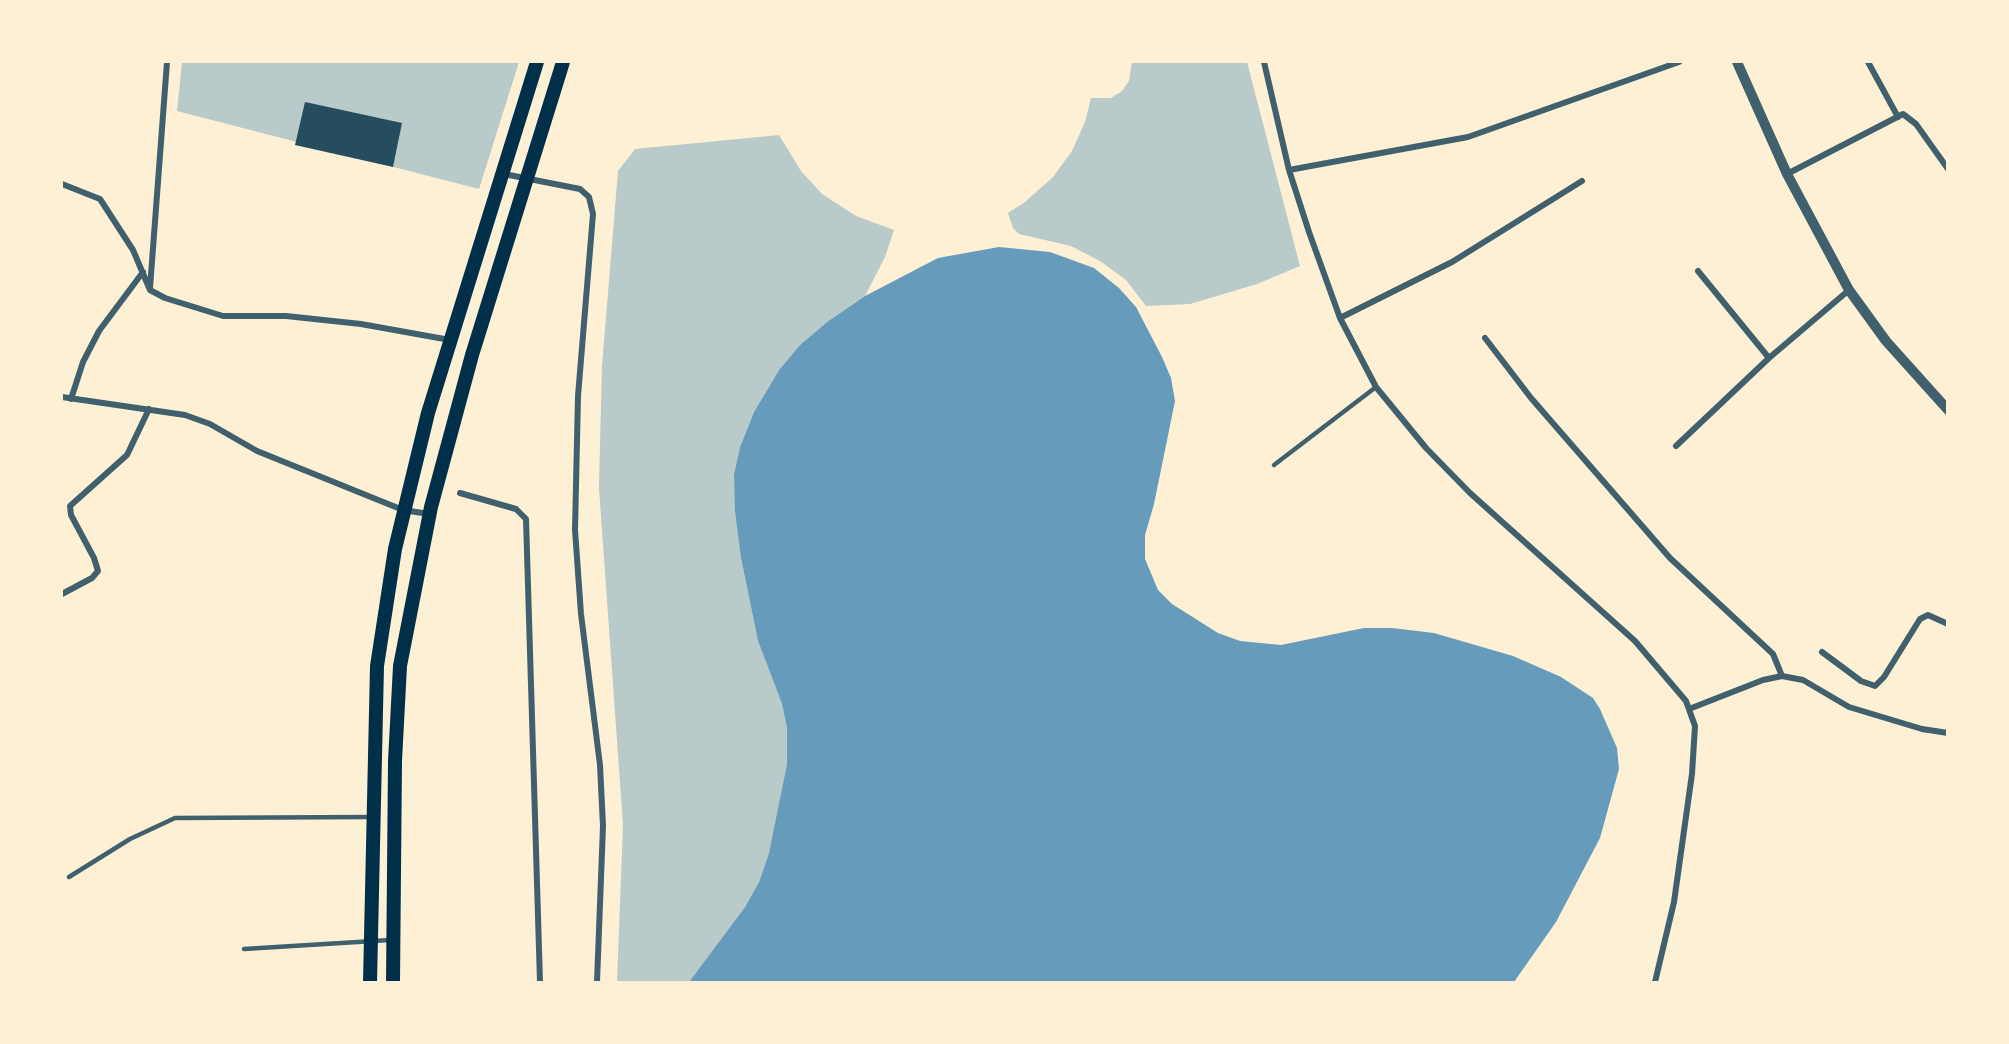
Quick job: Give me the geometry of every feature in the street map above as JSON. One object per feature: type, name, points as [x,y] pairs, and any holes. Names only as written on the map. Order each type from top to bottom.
[{"type":"highway","points":[[370,982],[376,666],[403,510],[428,413],[537,62]]},
{"type":"highway","points":[[393,982],[395,761],[400,666],[429,514],[472,355],[564,62]]},
{"type":"street","points":[[150,290],[167,62]]},
{"type":"street","points":[[1264,62],[1289,171],[1340,318],[1376,387],[1426,448],[1470,493],[1635,641],[1672,683],[1689,709],[1695,726],[1692,774],[1674,902],[1655,982]]},
{"type":"street","points":[[1289,171],[1468,137],[1679,62]]},
{"type":"street","points":[[1737,62],[1787,174],[1849,290],[1886,341],[1947,410]]},
{"type":"street","points":[[1868,62],[1898,117]]},
{"type":"street","points":[[1787,174],[1903,114],[1917,124],[1947,169]]},
{"type":"street","points":[[503,174],[580,189],[589,197],[593,214],[578,396],[574,530],[581,614],[600,765],[603,826],[597,982]]},
{"type":"street","points":[[1340,318],[1452,262],[1582,182]]},
{"type":"street","points":[[62,184],[100,199],[125,235],[150,290],[165,298],[223,316],[286,316],[361,324],[451,340]]},
{"type":"street","points":[[1698,271],[1768,358]]},
{"type":"street","points":[[71,399],[83,362],[99,331],[143,272]]},
{"type":"street","points":[[1676,446],[1768,358],[1849,290]]},
{"type":"street","points":[[1485,338],[1531,398],[1670,558],[1773,654],[1782,676]]},
{"type":"street","points":[[62,397],[185,416],[210,424],[257,451],[403,510],[429,514]]},
{"type":"street","points":[[62,594],[92,578],[98,571],[94,558],[71,515],[70,506],[127,455],[148,409]]},
{"type":"street","points":[[460,493],[516,509],[526,519],[540,982]]},
{"type":"street","points":[[1822,652],[1862,681],[1875,686],[1884,677],[1920,620],[1928,615],[1947,624]]},
{"type":"street","points":[[1689,709],[1763,680],[1782,676],[1803,680],[1849,707],[1922,729],[1947,733]]},
{"type":"lane","points":[[1275,465],[1376,387]]},
{"type":"lane","points":[[69,877],[130,839],[175,818],[372,817]]},
{"type":"lane","points":[[244,949],[371,939],[393,940]]},
{"type":"shaded area","points":[[182,62],[519,62],[479,189],[177,111]]},
{"type":"shaded area","points":[[1132,62],[1247,62],[1300,266],[1257,284],[1190,304],[1146,306],[1126,280],[1100,261],[1071,246],[1019,234],[1013,228],[1008,213],[1025,202],[1053,177],[1072,151],[1085,122],[1091,98],[1111,98],[1122,91],[1129,81]]},
{"type":"shaded area","points":[[779,135],[801,171],[822,194],[856,216],[894,230],[885,257],[865,296],[827,322],[800,345],[779,370],[754,412],[740,447],[734,474],[741,558],[758,641],[782,704],[787,728],[787,764],[769,853],[759,882],[745,907],[689,982],[617,982],[623,825],[599,488],[602,366],[618,171],[635,149]]},
{"type":"water","points":[[999,247],[1050,252],[1094,268],[1119,288],[1136,307],[1162,357],[1171,378],[1175,401],[1154,504],[1145,535],[1145,559],[1158,590],[1172,604],[1218,633],[1240,641],[1281,645],[1364,628],[1392,628],[1434,633],[1513,656],[1561,677],[1593,698],[1617,748],[1619,769],[1600,838],[1556,922],[1514,982],[689,982],[745,907],[759,882],[769,853],[787,764],[787,728],[782,704],[758,641],[741,558],[735,511],[734,474],[740,447],[754,412],[779,370],[800,345],[827,322],[865,296],[938,258]]},
{"type":"building","points":[[305,102],[402,123],[393,167],[295,145]]}]
